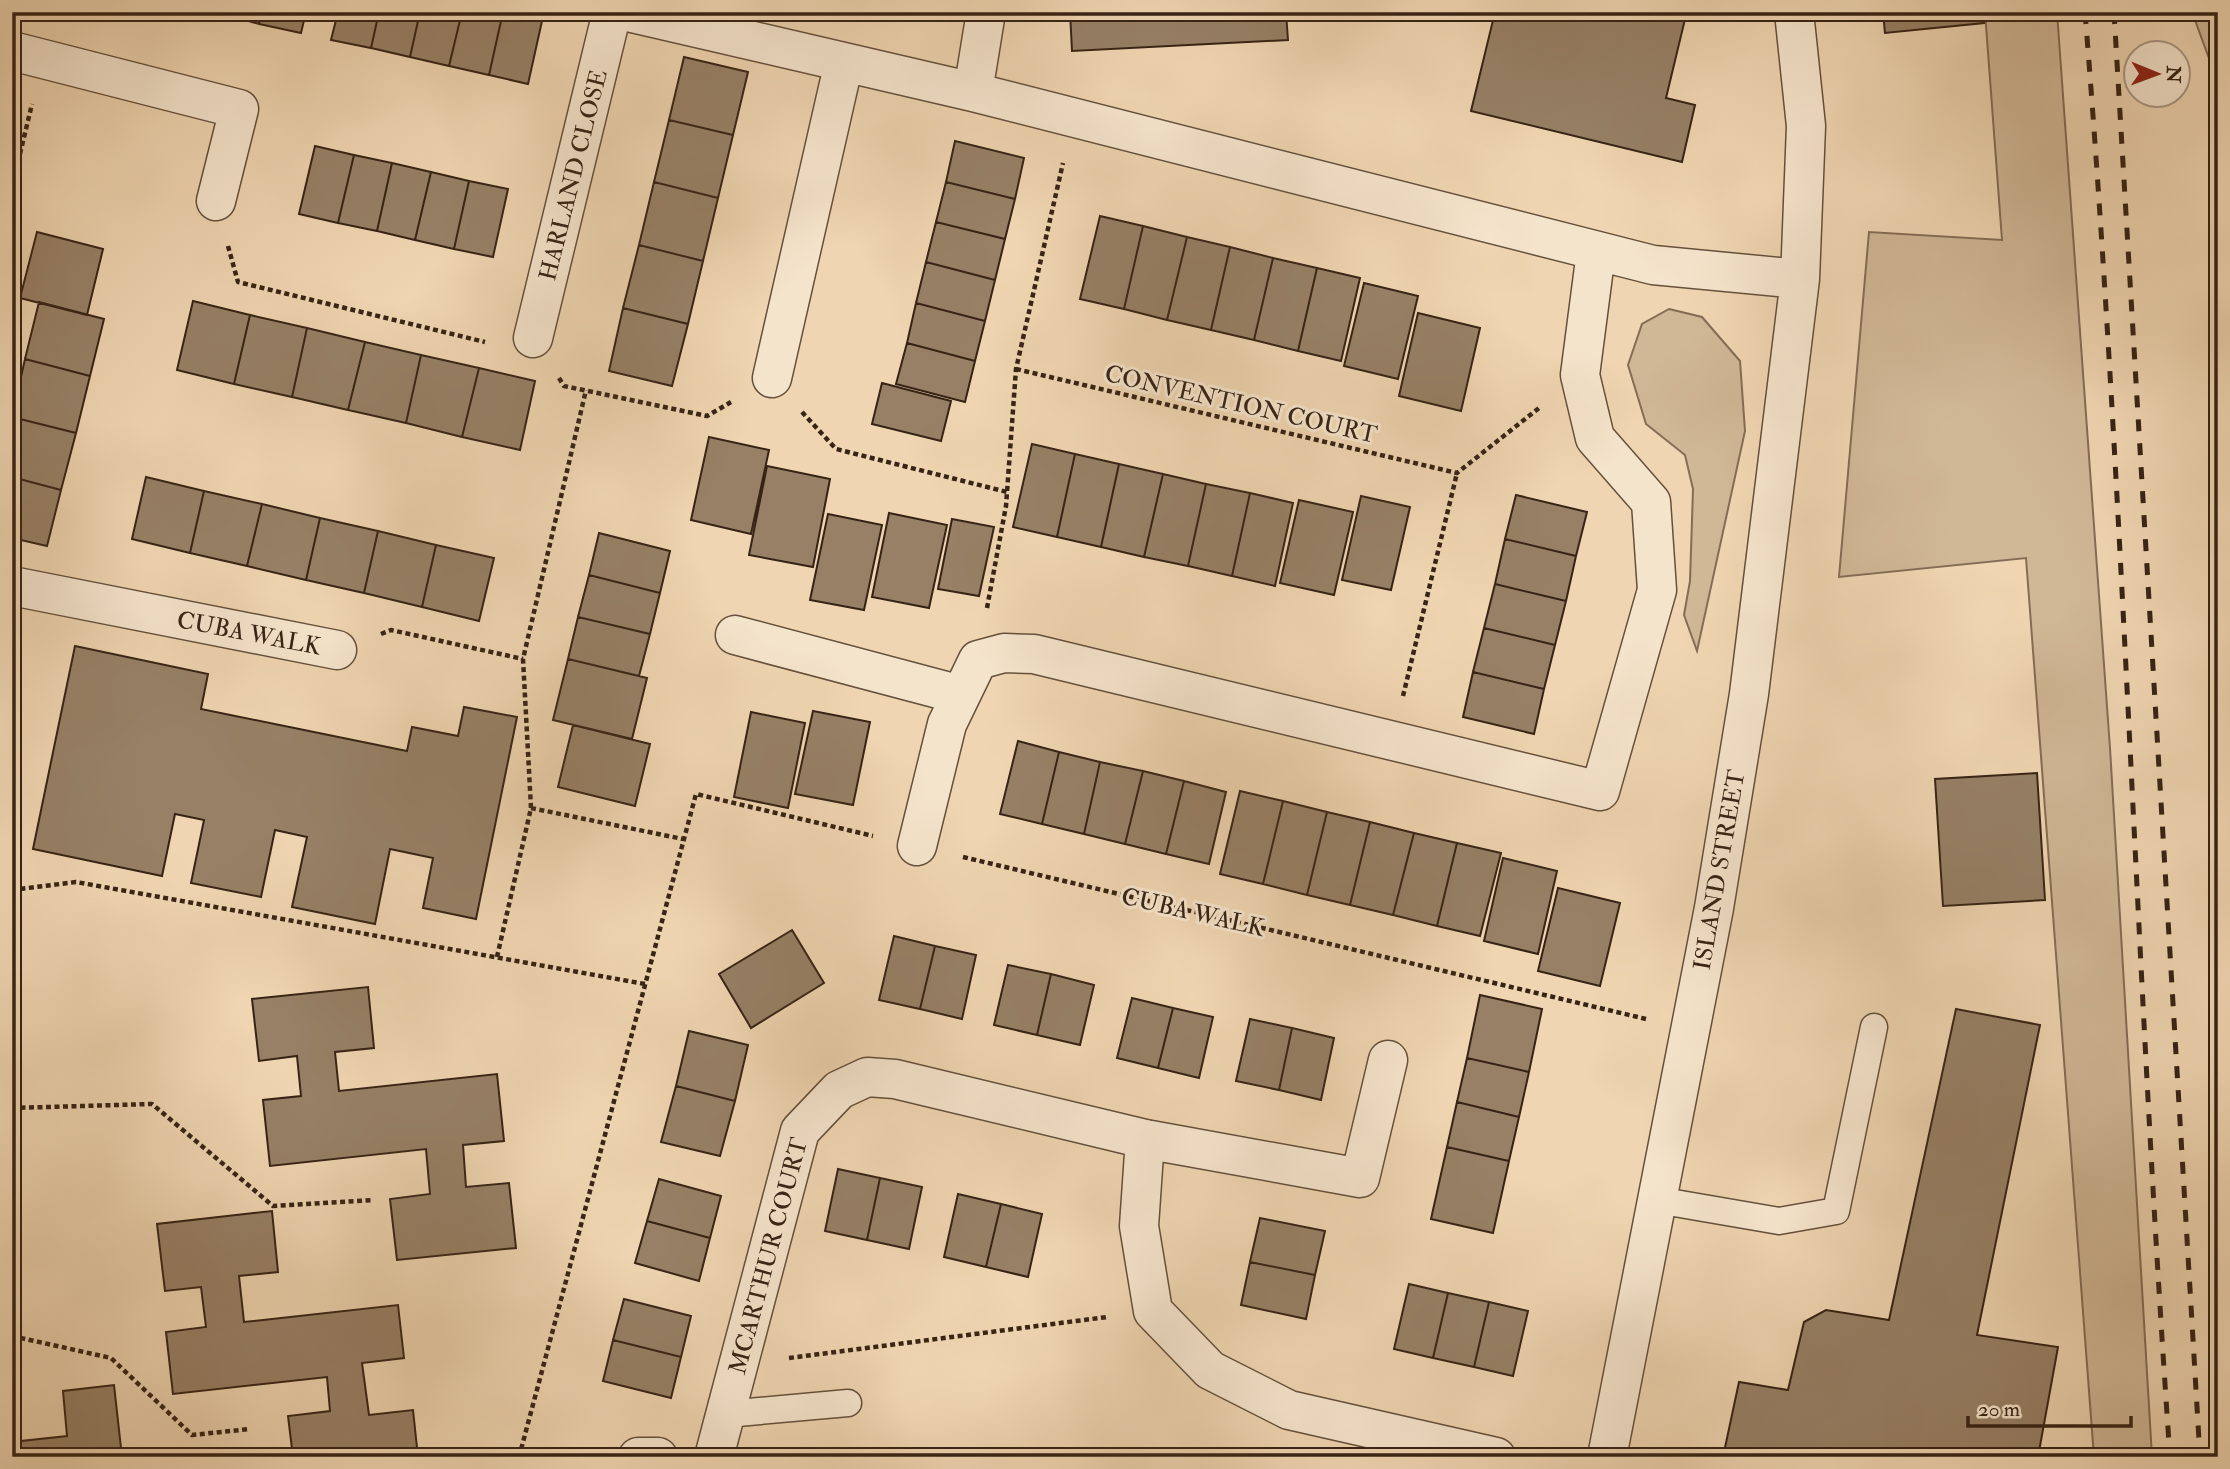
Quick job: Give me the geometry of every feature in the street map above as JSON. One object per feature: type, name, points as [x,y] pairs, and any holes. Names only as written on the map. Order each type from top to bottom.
[{"type":"street","name":"HARLAND CLOSE","points":[[534,338],[612,12]]},
{"type":"street","points":[[628,12],[973,92],[1653,265],[1800,279]]},
{"type":"street","points":[[973,92],[986,12]]},
{"type":"street","name":"ISLAND STREET","points":[[1607,1457],[1714,908],[1749,694],[1800,279],[1806,126],[1794,12]]},
{"type":"street","points":[[28,55],[239,109],[216,201]]},
{"type":"street","points":[[772,378],[844,62]]},
{"type":"street","points":[[917,846],[947,724],[978,660],[1004,653],[1034,654],[1600,791],[1657,590],[1651,502],[1595,439],[1580,375],[1596,252]]},
{"type":"street","name":"CUBA WALK","points":[[12,586],[337,650]]},
{"type":"street","points":[[735,635],[961,695]]},
{"type":"street","name":"MCARTHUR COURT","points":[[714,1457],[800,1131],[839,1090],[867,1077],[895,1079],[1145,1139],[1360,1178],[1388,1060]]},
{"type":"street","points":[[1145,1139],[1139,1226],[1153,1311],[1210,1370],[1289,1410],[1496,1457]]},
{"type":"street","points":[[638,1457],[658,1457]]},
{"type":"lane","points":[[1657,1200],[1779,1220],[1836,1211],[1874,1027]]},
{"type":"lane","points":[[726,1414],[848,1403]]},
{"type":"path","points":[[12,187],[28,55]]},
{"type":"path","points":[[978,660],[1007,492],[1016,369],[1074,117]]},
{"type":"path","points":[[216,201],[238,282],[494,344],[534,338],[564,386],[707,416],[772,378],[836,449],[1007,492]]},
{"type":"path","name":"CONVENTION COURT","points":[[1016,369],[1457,473]]},
{"type":"path","points":[[1392,741],[1457,473],[1580,375]]},
{"type":"path","points":[[496,957],[531,808],[523,659],[586,390]]},
{"type":"path","name":"CUBA WALK","points":[[337,650],[391,630],[523,659]]},
{"type":"path","name":"CUBA WALK","points":[[683,839],[696,794],[1691,1030]]},
{"type":"path","points":[[519,1457],[683,839],[531,808]]},
{"type":"path","points":[[12,890],[76,883],[645,984]]},
{"type":"path","points":[[12,1108],[152,1104],[273,1206],[373,1200]]},
{"type":"path","points":[[738,1365],[1153,1311]]},
{"type":"path","points":[[12,1336],[111,1358],[192,1435],[250,1429]]},
{"type":"shaded area","points":[[1985,12],[2057,12],[2110,748],[2152,1457],[2094,1457],[2026,558],[1839,577],[1869,232],[2002,240]]},
{"type":"shaded area","points":[[2192,12],[2218,12],[2218,83]]},
{"type":"shaded area","points":[[1669,309],[1702,317],[1740,361],[1745,431],[1697,651],[1684,615],[1690,581],[1693,489],[1685,455],[1646,424],[1628,365],[1642,324]]},
{"type":"building","points":[[218,12],[261,12],[259,24]]},
{"type":"building","points":[[261,12],[306,12],[301,33],[259,24]]},
{"type":"building","points":[[338,12],[379,12],[371,48],[331,40]]},
{"type":"building","points":[[379,12],[420,12],[410,57],[371,48]]},
{"type":"building","points":[[420,12],[462,12],[449,66],[410,57]]},
{"type":"building","points":[[462,12],[503,12],[489,75],[449,66]]},
{"type":"building","points":[[503,12],[544,12],[528,84],[489,75]]},
{"type":"building","points":[[1070,12],[1286,12],[1288,40],[1072,51]]},
{"type":"building","points":[[1495,12],[1674,12],[1686,15],[1666,98],[1695,105],[1682,162],[1471,111]]},
{"type":"building","points":[[1883,12],[1983,12],[1984,23],[1885,33]]},
{"type":"building","points":[[684,57],[748,72],[733,135],[669,120]]},
{"type":"building","points":[[669,120],[733,135],[718,198],[654,182]]},
{"type":"building","points":[[955,141],[1024,158],[1015,199],[946,182]]},
{"type":"building","points":[[315,146],[354,155],[338,223],[299,214]]},
{"type":"building","points":[[354,155],[392,163],[377,231],[338,223]]},
{"type":"building","points":[[392,163],[431,172],[415,240],[377,231]]},
{"type":"building","points":[[431,172],[469,181],[454,249],[415,240]]},
{"type":"building","points":[[469,181],[508,189],[493,257],[454,249]]},
{"type":"building","points":[[654,182],[718,198],[703,261],[639,245]]},
{"type":"building","points":[[946,182],[1015,199],[1005,239],[936,222]]},
{"type":"building","points":[[1100,216],[1143,226],[1124,309],[1080,299]]},
{"type":"building","points":[[936,222],[1005,239],[995,280],[926,262]]},
{"type":"building","points":[[1143,226],[1187,237],[1167,320],[1124,309]]},
{"type":"building","points":[[37,232],[103,249],[87,315],[20,298]]},
{"type":"building","points":[[1187,237],[1230,247],[1211,330],[1167,320]]},
{"type":"building","points":[[639,245],[703,261],[688,324],[623,308]]},
{"type":"building","points":[[1230,247],[1273,258],[1254,340],[1211,330]]},
{"type":"building","points":[[1273,258],[1317,268],[1298,351],[1254,340]]},
{"type":"building","points":[[926,262],[995,280],[985,321],[916,303]]},
{"type":"building","points":[[1317,268],[1360,278],[1341,361],[1298,351]]},
{"type":"building","points":[[1364,283],[1418,296],[1398,379],[1344,366]]},
{"type":"building","points":[[193,301],[250,315],[234,384],[177,370]]},
{"type":"building","points":[[39,302],[104,319],[90,376],[25,359]]},
{"type":"building","points":[[916,303],[985,321],[975,361],[907,343]]},
{"type":"building","points":[[623,308],[688,324],[672,386],[609,371]]},
{"type":"building","points":[[1418,313],[1480,328],[1461,411],[1399,396]]},
{"type":"building","points":[[250,315],[307,328],[292,397],[234,384]]},
{"type":"building","points":[[307,328],[365,342],[348,410],[292,397]]},
{"type":"building","points":[[365,342],[421,355],[406,423],[348,410]]},
{"type":"building","points":[[907,343],[975,361],[965,402],[896,384]]},
{"type":"building","points":[[421,355],[479,368],[462,437],[406,423]]},
{"type":"building","points":[[25,359],[90,376],[76,433],[12,417]]},
{"type":"building","points":[[479,368],[535,381],[520,450],[462,437]]},
{"type":"building","points":[[882,383],[951,401],[941,441],[872,424]]},
{"type":"building","points":[[12,417],[76,433],[61,490],[12,477]]},
{"type":"building","points":[[709,437],[769,450],[751,534],[691,520]]},
{"type":"building","points":[[1032,444],[1075,454],[1057,537],[1013,527]]},
{"type":"building","points":[[1075,454],[1119,464],[1101,547],[1057,537]]},
{"type":"building","points":[[1119,464],[1163,474],[1144,557],[1101,547]]},
{"type":"building","points":[[767,466],[830,479],[813,567],[749,555]]},
{"type":"building","points":[[1163,474],[1206,484],[1188,566],[1144,557]]},
{"type":"building","points":[[12,477],[61,490],[47,546],[12,538]]},
{"type":"building","points":[[146,477],[204,491],[190,553],[132,539]]},
{"type":"building","points":[[1206,484],[1250,493],[1232,576],[1188,566]]},
{"type":"building","points":[[204,491],[262,504],[247,566],[190,553]]},
{"type":"building","points":[[1250,493],[1293,503],[1275,586],[1232,576]]},
{"type":"building","points":[[1516,495],[1587,512],[1576,556],[1505,539]]},
{"type":"building","points":[[1361,496],[1410,507],[1391,590],[1342,580]]},
{"type":"building","points":[[1299,500],[1353,512],[1334,595],[1280,583]]},
{"type":"building","points":[[262,504],[320,518],[306,580],[247,566]]},
{"type":"building","points":[[889,513],[947,525],[929,608],[872,597]]},
{"type":"building","points":[[828,514],[882,525],[864,610],[810,600]]},
{"type":"building","points":[[320,518],[378,531],[364,593],[306,580]]},
{"type":"building","points":[[952,519],[994,527],[979,596],[938,589]]},
{"type":"building","points":[[378,531],[436,545],[422,607],[364,593]]},
{"type":"building","points":[[599,533],[670,551],[660,593],[589,575]]},
{"type":"building","points":[[1505,539],[1576,556],[1566,601],[1495,584]]},
{"type":"building","points":[[436,545],[494,558],[479,621],[422,607]]},
{"type":"building","points":[[589,575],[660,593],[650,634],[578,617]]},
{"type":"building","points":[[1495,584],[1566,601],[1555,645],[1484,628]]},
{"type":"building","points":[[578,617],[650,634],[639,676],[568,659]]},
{"type":"building","points":[[1484,628],[1555,645],[1544,689],[1473,672]]},
{"type":"building","points":[[75,646],[208,674],[201,709],[407,751],[412,727],[458,736],[464,707],[517,717],[476,919],[423,908],[433,858],[390,849],[375,924],[292,907],[307,837],[275,830],[261,897],[191,883],[204,820],[175,814],[162,876],[33,849]]},
{"type":"building","points":[[568,659],[647,678],[632,739],[553,720]]},
{"type":"building","points":[[1473,672],[1544,689],[1534,734],[1463,717]]},
{"type":"building","points":[[813,711],[870,722],[853,805],[795,794]]},
{"type":"building","points":[[751,712],[805,723],[788,808],[734,797]]},
{"type":"building","points":[[573,725],[650,744],[635,806],[558,787]]},
{"type":"building","points":[[1018,741],[1059,752],[1042,824],[1000,814]]},
{"type":"building","points":[[1059,752],[1100,762],[1084,834],[1042,824]]},
{"type":"building","points":[[1100,762],[1143,771],[1125,844],[1084,834]]},
{"type":"building","points":[[1143,771],[1184,781],[1166,854],[1125,844]]},
{"type":"building","points":[[2037,773],[2045,900],[1943,906],[1935,779]]},
{"type":"building","points":[[1184,781],[1226,792],[1209,864],[1166,854]]},
{"type":"building","points":[[1240,791],[1283,801],[1263,884],[1220,874]]},
{"type":"building","points":[[1283,801],[1327,812],[1307,895],[1263,884]]},
{"type":"building","points":[[1327,812],[1370,822],[1350,905],[1307,895]]},
{"type":"building","points":[[1370,822],[1414,833],[1393,915],[1350,905]]},
{"type":"building","points":[[1414,833],[1457,843],[1437,926],[1393,915]]},
{"type":"building","points":[[1457,843],[1501,853],[1480,936],[1437,926]]},
{"type":"building","points":[[1503,858],[1557,871],[1538,954],[1484,941]]},
{"type":"building","points":[[1558,888],[1620,903],[1600,986],[1538,971]]},
{"type":"building","points":[[792,930],[824,983],[751,1028],[719,974]]},
{"type":"building","points":[[894,936],[935,946],[920,1009],[879,1000]]},
{"type":"building","points":[[935,946],[976,955],[962,1019],[920,1009]]},
{"type":"building","points":[[1008,965],[1051,974],[1037,1035],[994,1025]]},
{"type":"building","points":[[1051,974],[1094,985],[1080,1045],[1037,1035]]},
{"type":"building","points":[[368,987],[374,1048],[335,1052],[339,1091],[497,1074],[504,1141],[463,1145],[466,1187],[509,1183],[516,1248],[397,1260],[390,1199],[430,1194],[426,1149],[270,1166],[263,1100],[301,1096],[297,1056],[259,1061],[252,999]]},
{"type":"building","points":[[1480,995],[1542,1009],[1529,1072],[1467,1058]]},
{"type":"building","points":[[1132,998],[1173,1008],[1158,1068],[1117,1058]]},
{"type":"building","points":[[1173,1008],[1213,1017],[1199,1078],[1158,1068]]},
{"type":"building","points":[[1956,1009],[2040,1025],[1977,1335],[2058,1347],[2038,1457],[1723,1457],[1739,1382],[1788,1390],[1804,1322],[1826,1310],[1889,1320]]},
{"type":"building","points":[[1250,1019],[1292,1028],[1279,1090],[1236,1081]]},
{"type":"building","points":[[1292,1028],[1334,1038],[1321,1100],[1279,1090]]},
{"type":"building","points":[[689,1031],[748,1045],[735,1101],[676,1086]]},
{"type":"building","points":[[1467,1058],[1529,1072],[1519,1117],[1457,1102]]},
{"type":"building","points":[[676,1086],[735,1101],[720,1156],[661,1142]]},
{"type":"building","points":[[1457,1102],[1519,1117],[1509,1161],[1447,1147]]},
{"type":"building","points":[[1447,1147],[1509,1161],[1493,1233],[1431,1219]]},
{"type":"building","points":[[838,1169],[880,1178],[867,1240],[825,1231]]},
{"type":"building","points":[[880,1178],[922,1187],[909,1249],[867,1240]]},
{"type":"building","points":[[659,1179],[721,1196],[710,1238],[647,1221]]},
{"type":"building","points":[[958,1194],[1001,1204],[986,1267],[944,1257]]},
{"type":"building","points":[[1001,1204],[1042,1214],[1028,1277],[986,1267]]},
{"type":"building","points":[[272,1211],[278,1272],[239,1276],[244,1322],[398,1305],[404,1358],[362,1363],[369,1415],[413,1410],[418,1457],[293,1457],[288,1416],[330,1411],[327,1377],[173,1394],[166,1332],[206,1327],[201,1287],[165,1291],[157,1224]]},
{"type":"building","points":[[1260,1218],[1325,1231],[1315,1275],[1250,1262]]},
{"type":"building","points":[[647,1221],[710,1238],[699,1281],[635,1263]]},
{"type":"building","points":[[1250,1262],[1315,1275],[1306,1319],[1241,1305]]},
{"type":"building","points":[[1409,1284],[1448,1293],[1433,1358],[1394,1349]]},
{"type":"building","points":[[1448,1293],[1489,1302],[1474,1367],[1433,1358]]},
{"type":"building","points":[[624,1299],[691,1316],[681,1357],[613,1340]]},
{"type":"building","points":[[1489,1302],[1528,1311],[1513,1376],[1474,1367]]},
{"type":"building","points":[[613,1340],[681,1357],[671,1398],[603,1381]]},
{"type":"building","points":[[114,1385],[122,1457],[12,1457],[12,1442],[67,1436],[63,1391]]},
{"type":"railway","points":[[2085,12],[2110,373],[2170,1457]]},
{"type":"railway","points":[[2114,12],[2200,1457]]}]
